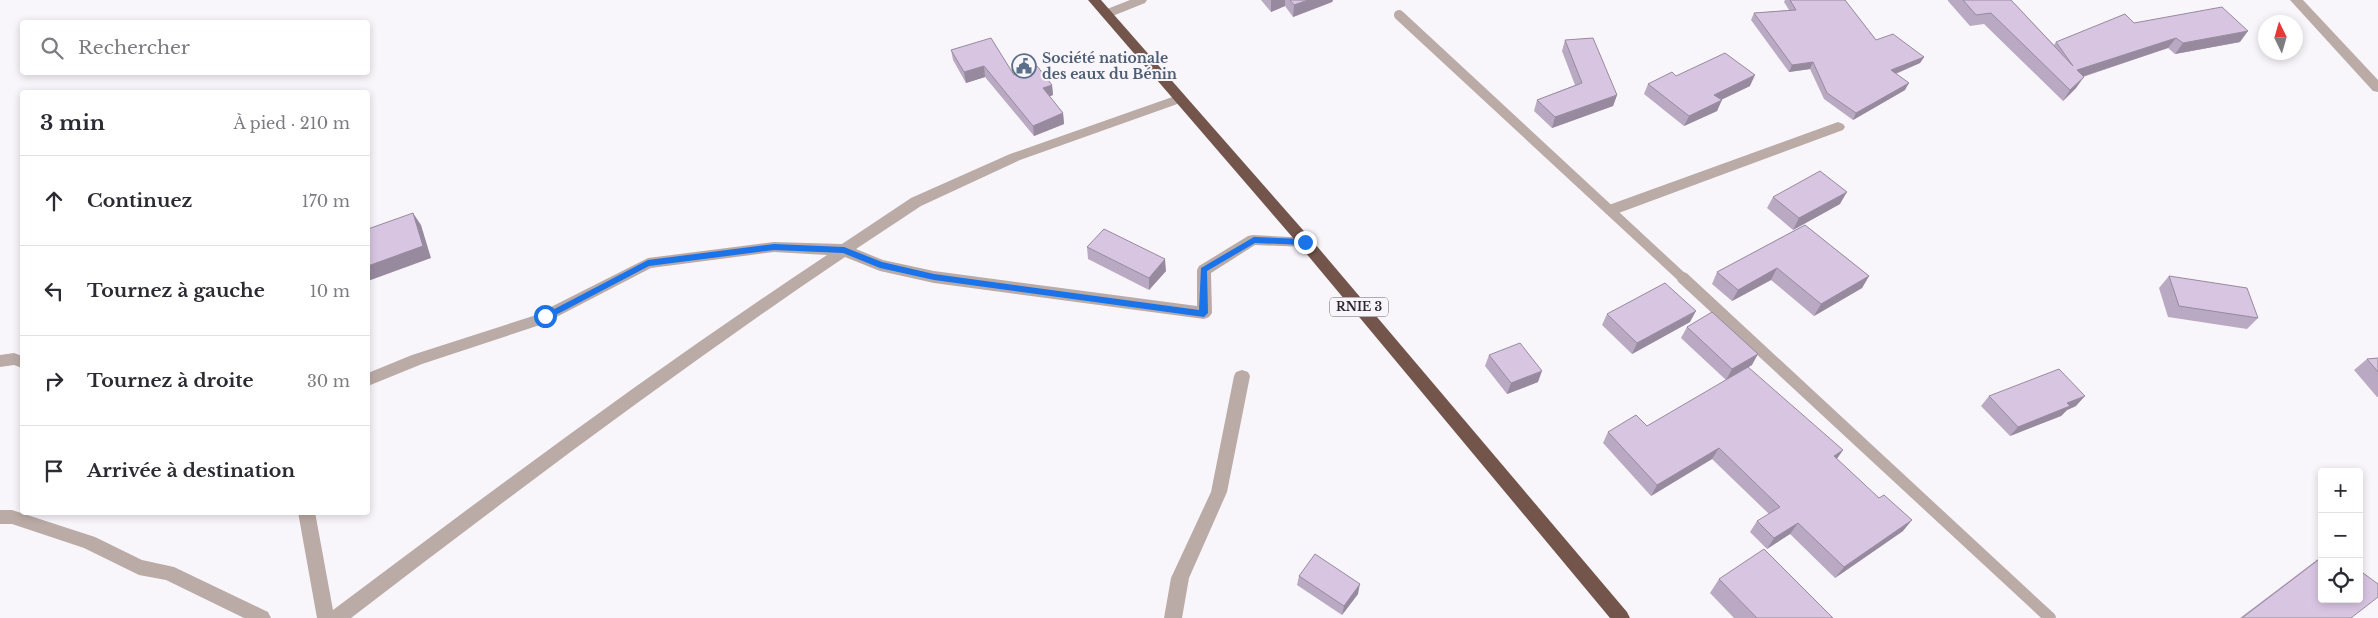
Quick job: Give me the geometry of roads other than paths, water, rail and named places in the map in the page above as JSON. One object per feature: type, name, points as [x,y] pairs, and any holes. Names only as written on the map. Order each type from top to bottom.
[{"type":"highway","name":"RNIE 3","points":[[1094,0],[1178,99],[1305,242],[1621,618]]},
{"type":"street","points":[[1106,14],[1141,0]]},
{"type":"street","points":[[2296,0],[2378,88]]},
{"type":"street","points":[[337,618],[534,468],[731,326],[916,202],[1015,157],[1178,99]]},
{"type":"street","points":[[1611,210],[1838,127]]},
{"type":"street","points":[[370,379],[417,359],[538,320],[648,263],[774,247],[844,250],[880,265],[934,277],[1204,313],[1204,270],[1254,240],[1305,242]]},
{"type":"street","points":[[0,361],[14,359],[20,361]]},
{"type":"street","points":[[1174,618],[1180,578],[1219,492],[1242,376]]},
{"type":"street","points":[[11,515],[89,542],[139,567],[168,573],[262,618]]},
{"type":"street","points":[[307,515],[326,618]]},
{"type":"lane","points":[[1400,15],[2050,618]]},
{"type":"place","name":"Société nationale des eaux du Bénin","points":[[1024,66]]}]
